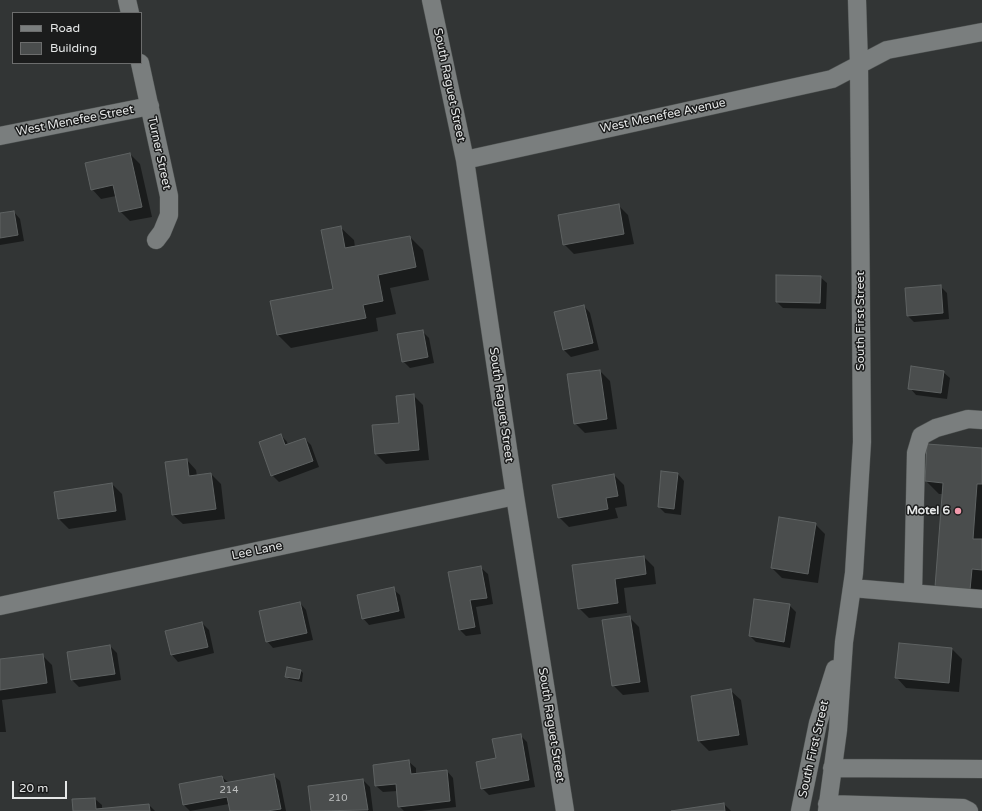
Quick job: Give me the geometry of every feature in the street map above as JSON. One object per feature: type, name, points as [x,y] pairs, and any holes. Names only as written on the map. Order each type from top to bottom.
[{"type":"street","points":[[127,0],[130,12]]},
{"type":"street","name":"South Raguet Street","points":[[431,0],[465,160],[515,496],[565,811]]},
{"type":"street","name":"South First Street","points":[[827,808],[838,730],[844,642],[852,588],[859,510],[862,442],[859,65],[857,0]]},
{"type":"street","name":"West Menefee Avenue","points":[[465,160],[832,79],[887,50],[982,32]]},
{"type":"street","name":"Turner Street","points":[[140,64],[169,196],[169,215],[162,232],[156,240]]},
{"type":"street","name":"West Menefee Street","points":[[0,136],[150,106]]},
{"type":"street","points":[[913,593],[916,453],[921,436],[936,428],[968,419],[982,420]]},
{"type":"street","name":"Lee Lane","points":[[0,606],[515,496]]},
{"type":"street","points":[[852,588],[982,599]]},
{"type":"street","name":"South First Street","points":[[800,811],[818,723],[844,642]]},
{"type":"street","points":[[832,768],[982,769]]},
{"type":"street","points":[[827,808],[963,808],[969,811]]},
{"type":"building","points":[[130,153],[142,207],[119,212],[113,185],[91,190],[85,163]]},
{"type":"building","points":[[619,204],[624,234],[563,245],[558,215]]},
{"type":"building","points":[[14,211],[18,235],[0,238],[0,213]]},
{"type":"building","points":[[341,226],[345,248],[410,236],[416,267],[378,275],[383,301],[363,305],[366,318],[277,335],[270,301],[333,289],[321,230]]},
{"type":"building","points":[[776,275],[821,276],[820,303],[776,302]]},
{"type":"building","points":[[941,285],[943,313],[907,316],[905,288]]},
{"type":"building","points":[[584,305],[593,343],[563,350],[554,312]]},
{"type":"building","points":[[423,330],[428,357],[402,362],[397,334]]},
{"type":"building","points":[[911,366],[944,371],[941,393],[908,389]]},
{"type":"building","points":[[600,370],[607,419],[574,424],[567,374]]},
{"type":"building","points":[[414,394],[419,450],[375,454],[372,425],[399,423],[396,396]]},
{"type":"building","points":[[281,434],[285,445],[305,438],[313,461],[271,476],[259,442]]},
{"type":"building","name":"Motel 6","points":[[927,444],[982,448],[982,484],[977,484],[973,539],[982,539],[982,570],[972,569],[970,590],[935,587],[943,483],[925,481]]},
{"type":"building","points":[[187,459],[189,476],[211,473],[216,509],[172,515],[165,462]]},
{"type":"building","points":[[661,471],[678,473],[674,509],[658,507]]},
{"type":"building","points":[[614,474],[618,496],[606,498],[608,509],[558,518],[552,485]]},
{"type":"building","points":[[112,483],[116,511],[58,519],[54,492]]},
{"type":"building","points":[[779,517],[816,523],[808,574],[771,568]]},
{"type":"building","points":[[644,556],[646,574],[615,579],[618,603],[578,609],[572,565]]},
{"type":"building","points":[[481,566],[487,598],[470,600],[475,627],[459,630],[448,572]]},
{"type":"building","points":[[394,587],[399,611],[362,619],[357,595]]},
{"type":"building","points":[[754,599],[790,604],[784,642],[749,636]]},
{"type":"building","points":[[300,602],[307,633],[266,642],[259,611]]},
{"type":"building","points":[[630,616],[640,682],[612,686],[602,620]]},
{"type":"building","points":[[202,622],[208,647],[171,655],[165,631]]},
{"type":"building","points":[[899,643],[952,648],[949,683],[895,678]]},
{"type":"building","points":[[110,645],[115,674],[71,680],[67,652]]},
{"type":"building","points":[[43,654],[47,683],[0,690],[0,659]]},
{"type":"building","points":[[287,667],[301,670],[299,679],[285,677]]},
{"type":"building","points":[[731,689],[739,735],[698,741],[691,696]]},
{"type":"building","points":[[521,734],[529,780],[481,789],[476,762],[496,758],[492,739]]},
{"type":"building","points":[[409,760],[411,774],[447,770],[450,801],[398,807],[396,784],[375,786],[373,765]]},
{"type":"building","points":[[274,774],[281,809],[267,811],[230,811],[227,797],[183,805],[179,784],[222,776],[224,783]]},
{"type":"building","points":[[363,779],[368,810],[311,811],[308,786]]},
{"type":"building","points":[[95,798],[96,809],[149,804],[150,811],[73,811],[72,799]]},
{"type":"building","points":[[724,803],[725,811],[671,811]]},
{"type":"place","name":"Motel 6","points":[[958,511]]}]
